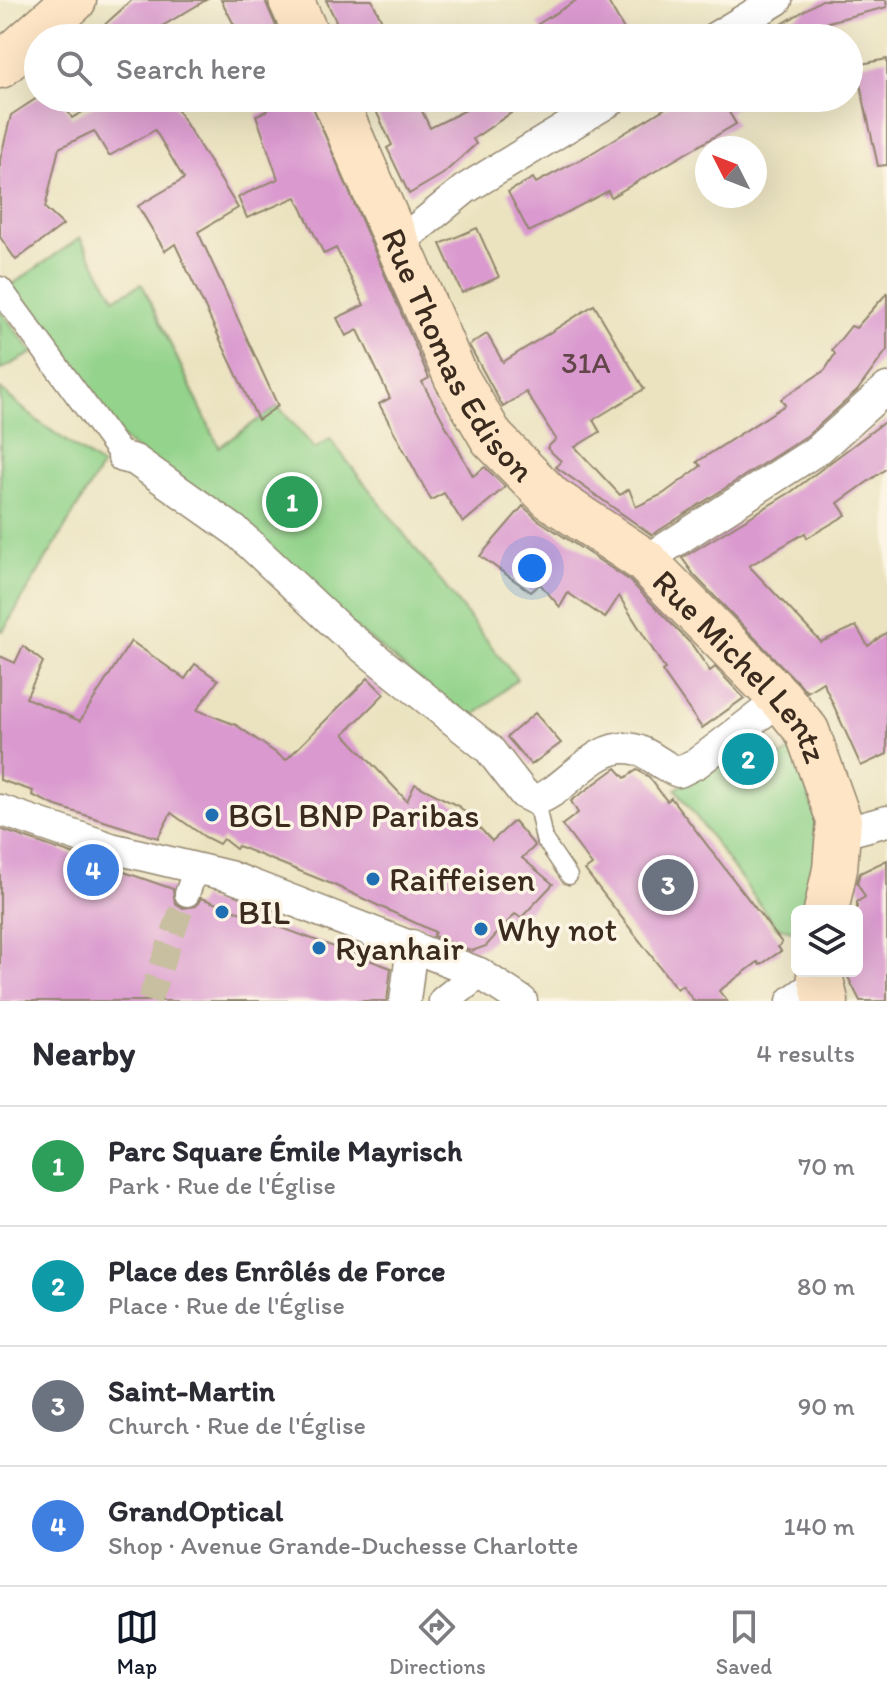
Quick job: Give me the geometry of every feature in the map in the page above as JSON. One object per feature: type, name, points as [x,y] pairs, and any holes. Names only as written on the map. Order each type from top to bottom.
[{"type":"main road","points":[[47,24],[74,0]]},
{"type":"main road","points":[[291,0],[302,24]]},
{"type":"main road","points":[[0,66],[24,45]]},
{"type":"main road","name":"Rue Thomas Edison","points":[[340,112],[456,377],[492,438],[551,498],[645,561]]},
{"type":"main road","name":"Rue Michel Lentz","points":[[645,561],[781,699],[807,731],[839,820],[839,834]]},
{"type":"main road","points":[[827,905],[839,834]]},
{"type":"street","points":[[737,24],[777,0]]},
{"type":"street","points":[[399,243],[465,189],[592,112]]},
{"type":"street","points":[[0,289],[123,457],[135,460],[237,532],[341,630],[489,749],[524,794],[536,800],[548,796],[602,754],[619,747],[636,749],[679,772],[697,763],[781,699]]},
{"type":"street","name":"Rue Michel Lentz","points":[[645,561],[819,449],[887,388]]},
{"type":"street","points":[[0,810],[111,848],[192,881],[229,876],[479,973],[522,1001]]},
{"type":"street","points":[[839,834],[887,821]]},
{"type":"street","points":[[405,1001],[412,945]]},
{"type":"street","points":[[444,1001],[479,973]]},
{"type":"lane","points":[[536,800],[544,839],[569,876]]},
{"type":"green space","points":[[80,238],[115,298],[142,284],[219,447],[278,406],[315,449],[330,439],[517,679],[469,720],[124,440],[10,286]]},
{"type":"green space","points":[[0,310],[33,353],[0,370]]},
{"type":"green space","points":[[0,389],[39,422],[102,466],[3,631],[0,629]]},
{"type":"green space","points":[[762,725],[781,757],[795,748],[818,827],[810,905],[791,905],[791,931],[776,927],[676,789]]},
{"type":"building","points":[[132,0],[206,0],[166,24],[105,24]]},
{"type":"building","points":[[221,0],[265,0],[275,24],[234,24]]},
{"type":"building","points":[[326,0],[372,0],[383,24],[337,24]]},
{"type":"building","points":[[577,0],[607,0],[621,24],[538,24]]},
{"type":"building","points":[[822,0],[886,0],[887,7],[829,24],[782,24]]},
{"type":"building","points":[[887,59],[887,165],[878,166],[863,97],[863,64]]},
{"type":"building","points":[[24,106],[24,112],[68,112],[72,118],[83,112],[179,112],[238,208],[198,232],[278,406],[258,420],[175,244],[165,251],[138,206],[184,179],[155,130],[109,156],[94,131],[59,148],[45,208],[63,225],[16,260],[0,237],[0,160],[11,115]]},
{"type":"building","points":[[264,112],[315,112],[429,378],[422,382],[473,476],[485,467],[505,487],[463,523],[444,493],[431,500],[379,404],[390,398],[358,330],[346,336],[337,318],[364,305],[336,248],[324,254],[296,197],[247,218],[238,197],[278,179],[256,115]]},
{"type":"building","points":[[377,112],[423,112],[430,128],[462,112],[513,112],[473,139],[476,144],[443,174],[409,194],[387,148],[392,145]]},
{"type":"building","points":[[659,112],[729,112],[736,124],[715,136],[695,136],[695,148],[611,197],[608,191],[529,232],[508,192],[533,178],[536,183]]},
{"type":"building","points":[[477,228],[499,277],[462,293],[440,244]]},
{"type":"building","points":[[887,293],[887,350],[857,391],[808,435],[652,535],[556,467],[561,461],[547,448],[556,439],[526,392],[503,407],[469,345],[487,334],[503,362],[594,305],[644,389],[593,420],[600,432],[575,447],[620,495],[629,489],[636,507],[663,494],[701,466],[697,462],[785,405],[781,399],[825,370],[835,354],[832,350],[851,326],[856,328]]},
{"type":"building","points":[[887,420],[887,468],[838,503],[846,515],[807,538],[805,533],[749,566],[821,642],[856,626],[868,646],[887,632],[887,754],[861,766],[823,682],[807,692],[695,576],[682,558],[791,492]]},
{"type":"building","points":[[523,506],[537,519],[629,580],[692,645],[710,671],[715,667],[744,698],[702,728],[662,671],[665,669],[619,596],[605,618],[568,593],[560,607],[540,584],[531,592],[480,556]]},
{"type":"building","points":[[131,641],[185,679],[195,664],[218,680],[197,710],[236,725],[286,760],[368,678],[384,694],[344,734],[407,801],[415,784],[460,807],[492,841],[514,821],[535,846],[522,858],[553,884],[521,918],[515,914],[486,946],[472,951],[433,936],[435,932],[334,885],[238,846],[236,849],[223,839],[219,844],[171,813],[158,838],[56,806],[32,795],[33,791],[0,780],[0,656],[15,663],[23,646],[43,662],[26,698],[80,721]]},
{"type":"building","points":[[535,713],[561,743],[531,765],[507,737]]},
{"type":"building","points":[[616,768],[625,778],[637,770],[649,777],[667,801],[671,798],[782,943],[778,947],[781,951],[760,965],[758,962],[719,991],[727,1001],[694,1001],[682,985],[677,989],[585,870],[592,865],[562,825],[578,813],[571,801]]},
{"type":"building","points":[[0,829],[173,889],[175,903],[183,908],[196,906],[201,898],[391,968],[387,1001],[0,1001]]},
{"type":"building","points":[[887,860],[887,1001],[860,1001],[848,977],[863,977],[863,905],[857,905],[857,902],[865,897],[857,883],[860,873]]},
{"type":"tunnel","points":[[149,1001],[187,894]]},
{"type":"place","name":"Parc Square Émile Mayrisch","points":[[292,502]]},
{"type":"place","name":"Place des Enrôlés de Force","points":[[748,759]]},
{"type":"place","name":"BGL BNP Paribas","points":[[212,815]]},
{"type":"place","name":"GrandOptical","points":[[93,870]]},
{"type":"place","name":"Raiffeisen","points":[[373,879]]},
{"type":"place","name":"Saint-Martin","points":[[668,885]]},
{"type":"place","name":"BIL","points":[[222,912]]},
{"type":"place","name":"Why not","points":[[481,929]]},
{"type":"place","name":"Ryanhair","points":[[319,948]]}]
